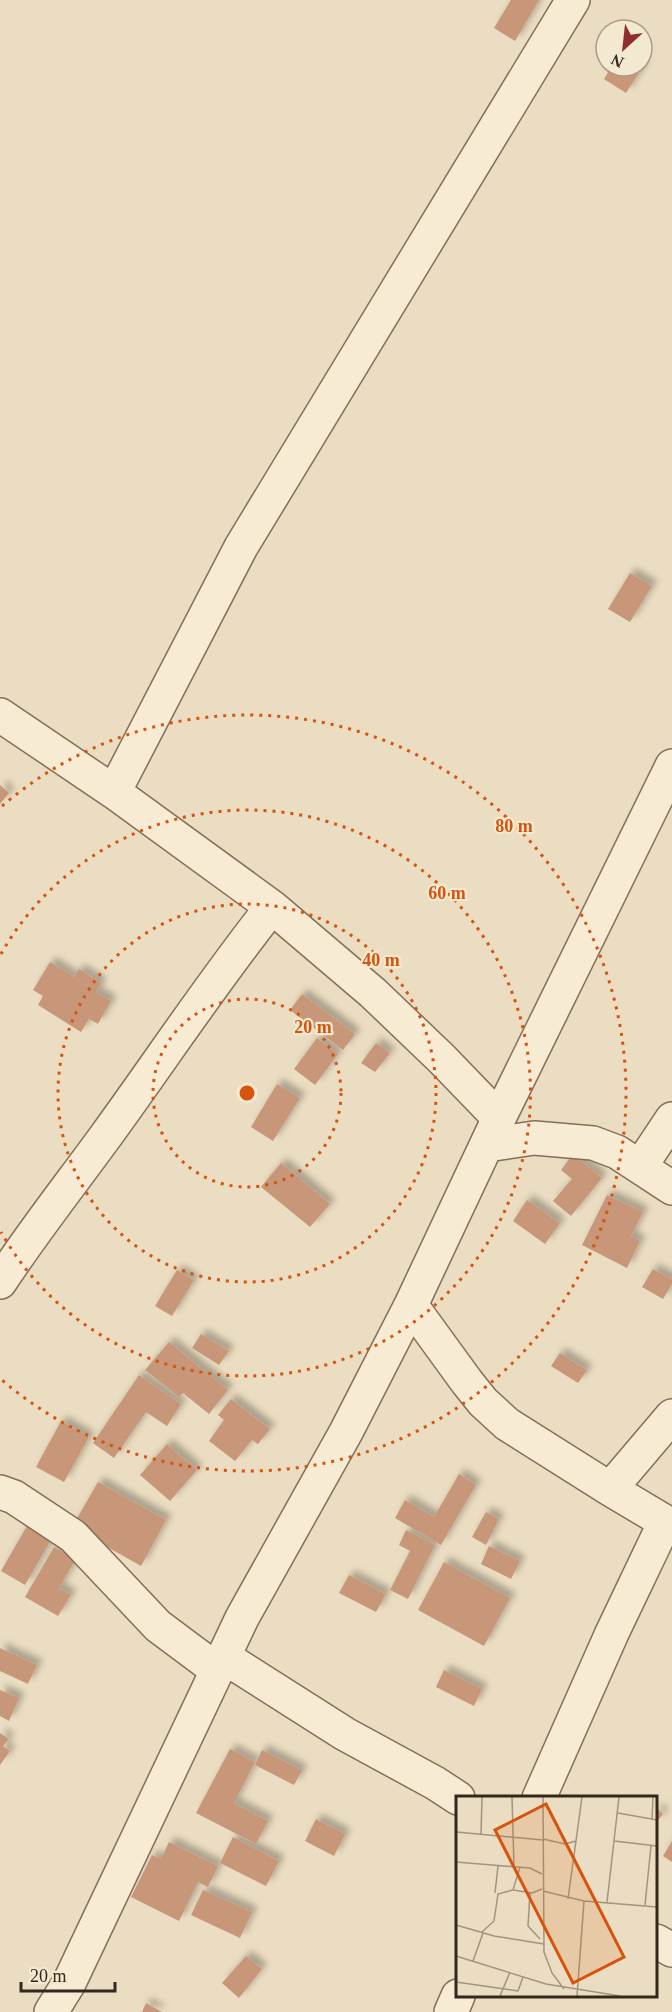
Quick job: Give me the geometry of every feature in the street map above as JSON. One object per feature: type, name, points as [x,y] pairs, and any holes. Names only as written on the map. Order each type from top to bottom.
[{"type":"street","points":[[114,792],[241,547],[573,0]]},
{"type":"street","points":[[0,715],[114,792],[272,907],[373,993],[442,1059],[493,1132],[593,1143],[617,1152],[672,1188]]},
{"type":"street","points":[[51,2012],[69,1983],[242,1618],[346,1431],[411,1305],[672,766]]},
{"type":"street","points":[[0,1282],[34,1231],[105,1137],[230,959],[272,907]]},
{"type":"street","points":[[640,1167],[672,1119]]},
{"type":"street","points":[[411,1305],[483,1402],[507,1424],[669,1524],[612,1634],[539,1796]]},
{"type":"street","points":[[610,1489],[672,1416]]},
{"type":"street","points":[[0,1492],[14,1497],[73,1536],[158,1626],[456,1797]]},
{"type":"street","points":[[657,1942],[672,1950]]},
{"type":"street","points":[[451,2012],[457,1997]]},
{"type":"building","points":[[511,0],[539,0],[515,41],[494,28]]},
{"type":"building","points":[[605,78],[636,78],[626,93]]},
{"type":"building","points":[[630,573],[652,586],[630,622],[608,609]]},
{"type":"building","points":[[0,785],[9,793],[0,804]]},
{"type":"building","points":[[50,962],[74,977],[79,969],[101,983],[96,992],[111,1001],[98,1024],[89,1019],[81,1032],[38,1005],[43,996],[33,990]]},
{"type":"building","points":[[302,994],[355,1034],[343,1050],[290,1010]]},
{"type":"building","points":[[317,1038],[338,1054],[315,1085],[294,1069]]},
{"type":"building","points":[[376,1043],[390,1053],[375,1072],[361,1063]]},
{"type":"building","points":[[277,1084],[300,1098],[273,1141],[251,1127]]},
{"type":"building","points":[[573,1154],[602,1178],[571,1216],[553,1201],[572,1179],[561,1170]]},
{"type":"building","points":[[281,1163],[330,1204],[310,1227],[261,1187]]},
{"type":"building","points":[[607,1195],[643,1212],[631,1236],[640,1241],[627,1268],[582,1245]]},
{"type":"building","points":[[527,1200],[560,1223],[545,1244],[513,1221]]},
{"type":"building","points":[[653,1269],[672,1279],[672,1284],[663,1299],[642,1287]]},
{"type":"building","points":[[177,1270],[194,1280],[172,1316],[155,1306]]},
{"type":"building","points":[[201,1334],[229,1351],[219,1365],[192,1348]]},
{"type":"building","points":[[169,1342],[228,1390],[209,1414],[183,1393],[179,1397],[145,1370]]},
{"type":"building","points":[[560,1353],[587,1370],[578,1383],[551,1366]]},
{"type":"building","points":[[139,1375],[181,1404],[167,1426],[146,1412],[114,1458],[93,1443]]},
{"type":"building","points":[[231,1399],[270,1429],[258,1444],[252,1440],[235,1461],[209,1441],[224,1420],[218,1415]]},
{"type":"building","points":[[61,1421],[89,1437],[64,1482],[36,1467]]},
{"type":"building","points":[[167,1444],[197,1470],[170,1501],[140,1475]]},
{"type":"building","points":[[459,1474],[476,1485],[441,1545],[395,1518],[405,1500],[434,1517]]},
{"type":"building","points":[[98,1482],[166,1520],[141,1566],[72,1527]]},
{"type":"building","points":[[486,1512],[499,1519],[486,1545],[472,1537]]},
{"type":"building","points":[[31,1519],[55,1533],[25,1585],[1,1571]]},
{"type":"building","points":[[406,1530],[435,1545],[408,1599],[390,1590],[410,1551],[399,1545]]},
{"type":"building","points":[[489,1546],[520,1561],[511,1579],[481,1564]]},
{"type":"building","points":[[54,1547],[76,1559],[59,1588],[71,1595],[58,1616],[25,1597]]},
{"type":"building","points":[[444,1562],[510,1598],[484,1646],[418,1610]]},
{"type":"building","points":[[349,1575],[386,1594],[376,1612],[339,1593]]},
{"type":"building","points":[[0,1648],[37,1665],[28,1684],[0,1671]]},
{"type":"building","points":[[444,1670],[482,1689],[474,1706],[436,1687]]},
{"type":"building","points":[[0,1690],[19,1698],[9,1721],[0,1716]]},
{"type":"building","points":[[0,1733],[9,1739],[3,1746],[10,1751],[0,1765]]},
{"type":"building","points":[[230,1749],[255,1762],[234,1803],[268,1821],[256,1844],[196,1813]]},
{"type":"building","points":[[262,1750],[302,1770],[294,1785],[255,1765]]},
{"type":"building","points":[[657,1808],[663,1814],[657,1822]]},
{"type":"building","points":[[316,1819],[345,1834],[334,1856],[305,1841]]},
{"type":"building","points":[[233,1837],[279,1861],[266,1886],[220,1863]]},
{"type":"building","points":[[672,1841],[672,1862],[663,1856]]},
{"type":"building","points":[[169,1842],[218,1866],[208,1887],[198,1882],[179,1921],[131,1897],[152,1855],[161,1859]]},
{"type":"building","points":[[203,1890],[252,1912],[240,1938],[191,1915]]},
{"type":"building","points":[[246,1956],[262,1969],[239,1998],[222,1983]]},
{"type":"building","points":[[146,2003],[162,2012],[142,2012]]}]
